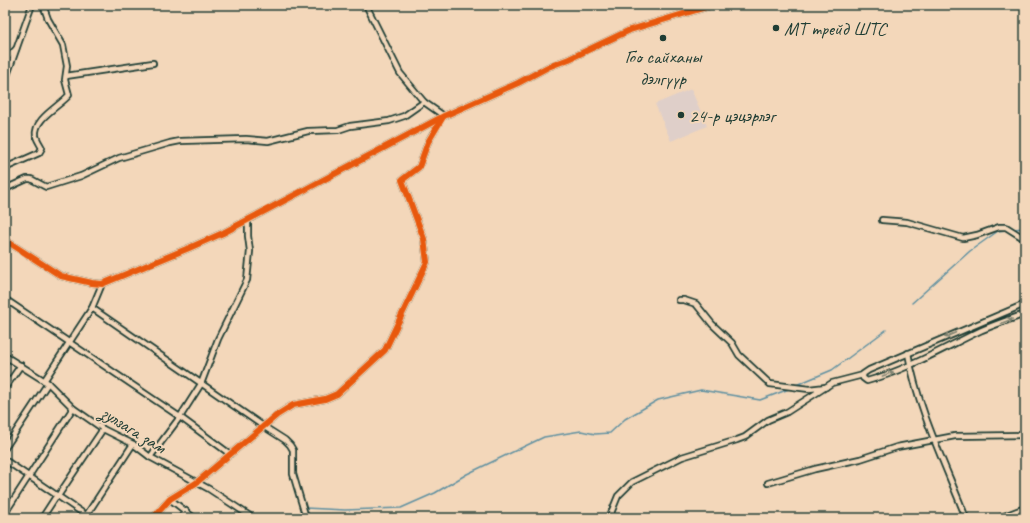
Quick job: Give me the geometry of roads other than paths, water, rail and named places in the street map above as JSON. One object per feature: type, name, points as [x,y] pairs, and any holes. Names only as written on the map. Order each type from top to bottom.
[{"type":"street","points":[[5,81],[32,5]]},
{"type":"street","points":[[5,168],[39,153],[42,148],[36,135],[38,124],[49,112],[64,101],[69,95],[65,80],[67,66],[63,45],[48,19],[43,5]]},
{"type":"street","points":[[366,5],[400,73],[424,102],[444,116]]},
{"type":"street","points":[[5,240],[61,276],[102,284],[189,248],[248,220],[444,116],[518,83],[548,67],[576,56],[630,30],[713,5]]},
{"type":"street","points":[[5,60],[17,48]]},
{"type":"street","points":[[66,76],[153,63]]},
{"type":"street","points":[[5,189],[27,179],[32,179],[46,187],[81,176],[118,158],[170,143],[180,141],[246,139],[268,141],[308,132],[338,130],[350,126],[389,121],[404,116],[424,102]]},
{"type":"street","points":[[153,518],[170,499],[196,483],[263,426],[293,405],[325,399],[337,394],[385,350],[426,262],[424,239],[402,180],[419,167],[428,142],[444,116]]},
{"type":"street","points":[[150,457],[180,417],[202,384],[218,339],[247,280],[250,251],[248,220]]},
{"type":"street","points":[[882,220],[907,222],[962,238],[977,235],[999,227],[1006,227],[1025,239]]},
{"type":"street","points":[[5,448],[92,308],[102,284]]},
{"type":"street","points":[[5,299],[180,417],[230,454]]},
{"type":"street","points":[[679,300],[696,304],[712,324],[732,343],[739,355],[770,384],[810,389],[827,387]]},
{"type":"street","points":[[609,518],[618,496],[632,482],[682,457],[745,437],[768,420],[787,412],[827,387],[838,382],[863,375],[869,370],[1025,304]]},
{"type":"street","points":[[92,308],[290,444],[293,450],[293,474],[306,518]]},
{"type":"street","points":[[863,375],[863,378],[866,381],[910,365],[984,329],[1025,314]]},
{"type":"street","points":[[908,353],[918,392],[935,440],[966,518]]},
{"type":"street","name":"зулзага зам","points":[[5,356],[46,382],[73,408],[103,428],[133,444],[150,457],[209,489],[253,518]]},
{"type":"street","points":[[5,388],[21,365]]},
{"type":"street","points":[[5,513],[73,408]]},
{"type":"street","points":[[42,518],[103,428]]},
{"type":"street","points":[[768,483],[815,469],[860,459],[897,447],[955,436],[1025,435]]},
{"type":"street","points":[[5,460],[86,517],[133,444]]},
{"type":"street","points":[[170,499],[194,518]]},
{"type":"street","points":[[999,518],[1025,508]]},
{"type":"street","points":[[181,518],[186,511]]},
{"type":"waterway","points":[[1013,229],[1025,228]]},
{"type":"waterway","points":[[912,303],[970,251],[998,231],[1007,230]]},
{"type":"waterway","points":[[796,385],[832,370],[886,330]]},
{"type":"waterway","points":[[305,508],[345,510],[401,508],[435,493],[467,474],[544,437],[581,431],[595,434],[610,433],[625,419],[658,400],[701,390],[760,400],[789,389]]},
{"type":"place","name":"МТ трейд ШТС","points":[[776,28]]},
{"type":"place","name":"Гоо сайханы дэлгүүр","points":[[663,38]]},
{"type":"place","name":"24-р цэцэрлэг","points":[[681,115]]}]
